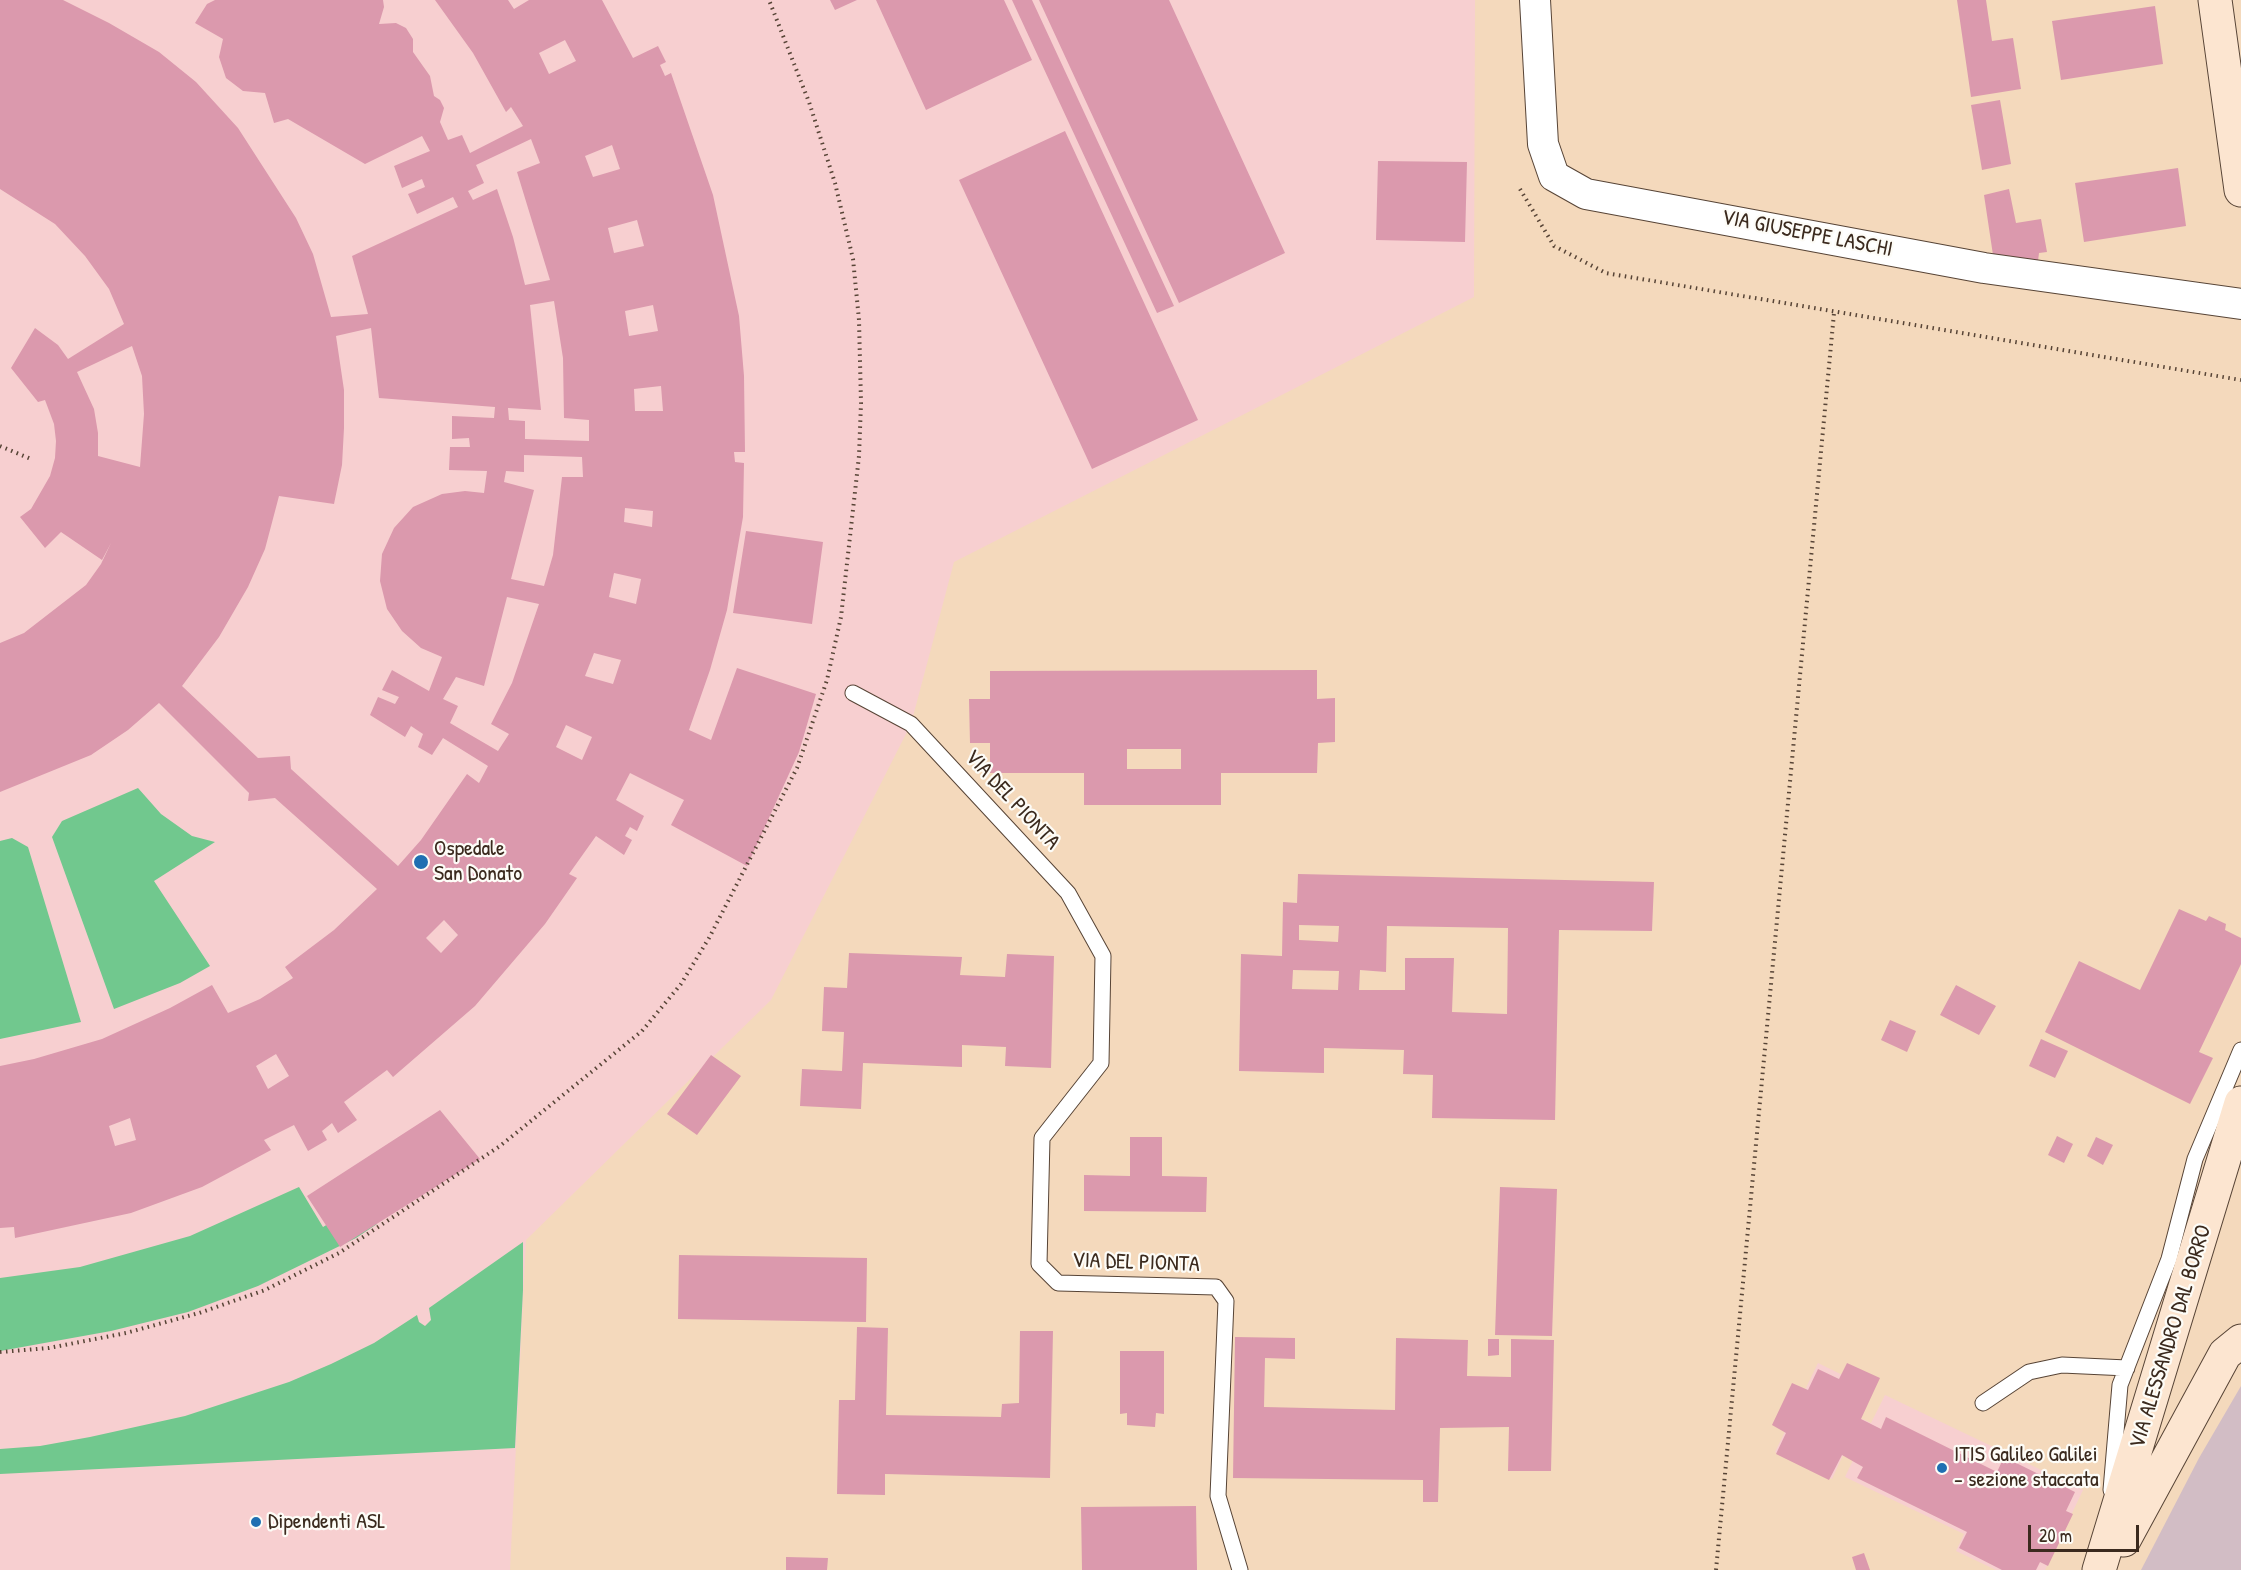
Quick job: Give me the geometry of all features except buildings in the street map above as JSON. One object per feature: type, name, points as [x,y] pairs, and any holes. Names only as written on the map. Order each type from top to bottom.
[{"type":"main road","points":[[2215,0],[2241,190]]},
{"type":"main road","name":"VIA ALESSANDRO DAL BORRO","points":[[2105,1561],[2241,1103]]},
{"type":"main road","points":[[2105,1561],[2225,1354],[2241,1341]]},
{"type":"street","name":"VIA GIUSEPPE LASCHI","points":[[1534,0],[1543,144],[1554,176],[1586,194],[1984,268],[2241,304]]},
{"type":"lane","name":"VIA DEL PIONTA","points":[[854,693],[911,724],[1068,893],[1103,956],[1101,1063],[1042,1138],[1039,1264],[1058,1283],[1216,1287],[1226,1301],[1218,1496],[1240,1570]]},
{"type":"lane","points":[[2105,1561],[2120,1385],[2169,1259],[2196,1159],[2241,1050]]},
{"type":"lane","points":[[1983,1403],[2029,1372],[2062,1365],[2127,1368]]},
{"type":"path","points":[[0,1352],[71,1344],[126,1333],[199,1313],[264,1290],[339,1253],[500,1146],[633,1039],[681,984],[709,938],[797,768],[827,680],[841,617],[859,456],[860,368],[853,259],[835,183],[813,112],[768,0]]},
{"type":"path","points":[[1716,1570],[1834,313]]},
{"type":"path","points":[[0,446],[31,459]]},
{"type":"shaded area","name":"Ospedale San Donato","points":[[0,0],[1475,0],[1474,297],[954,562],[911,724],[771,1000],[526,1240],[510,1570],[0,1570]]},
{"type":"shaded area","name":"ITIS Galileo Galilei - sezione staccata","points":[[1818,1363],[1873,1390],[1860,1418],[1871,1423],[1885,1395],[2083,1490],[2045,1570],[1996,1570],[1956,1551],[1964,1534],[1845,1477],[1854,1458],[1844,1453],[1832,1479],[1775,1452]]},
{"type":"shaded area","points":[[2241,1386],[2241,1570],[2141,1570],[2199,1458]]},
{"type":"green space","points":[[138,788],[161,814],[192,836],[215,842],[154,881],[210,966],[180,983],[114,1009],[52,837],[62,821]]},
{"type":"green space","points":[[12,838],[28,847],[81,1022],[0,1039],[0,841]]},
{"type":"green space","points":[[299,1187],[323,1227],[365,1202],[377,1224],[356,1238],[258,1286],[188,1312],[111,1331],[0,1351],[0,1278],[80,1267],[190,1236]]},
{"type":"green space","points":[[523,1242],[523,1290],[515,1448],[0,1474],[0,1449],[40,1446],[185,1416],[289,1382],[331,1364],[374,1343],[417,1315],[419,1322],[425,1326],[431,1320],[429,1308]]},
{"type":"place","name":"Ospedale San Donato","points":[[421,862]]},
{"type":"place","name":"ITIS Galileo Galilei - sezione staccata","points":[[1942,1468]]},
{"type":"place","name":"Dipendenti ASL","points":[[256,1522]]}]
